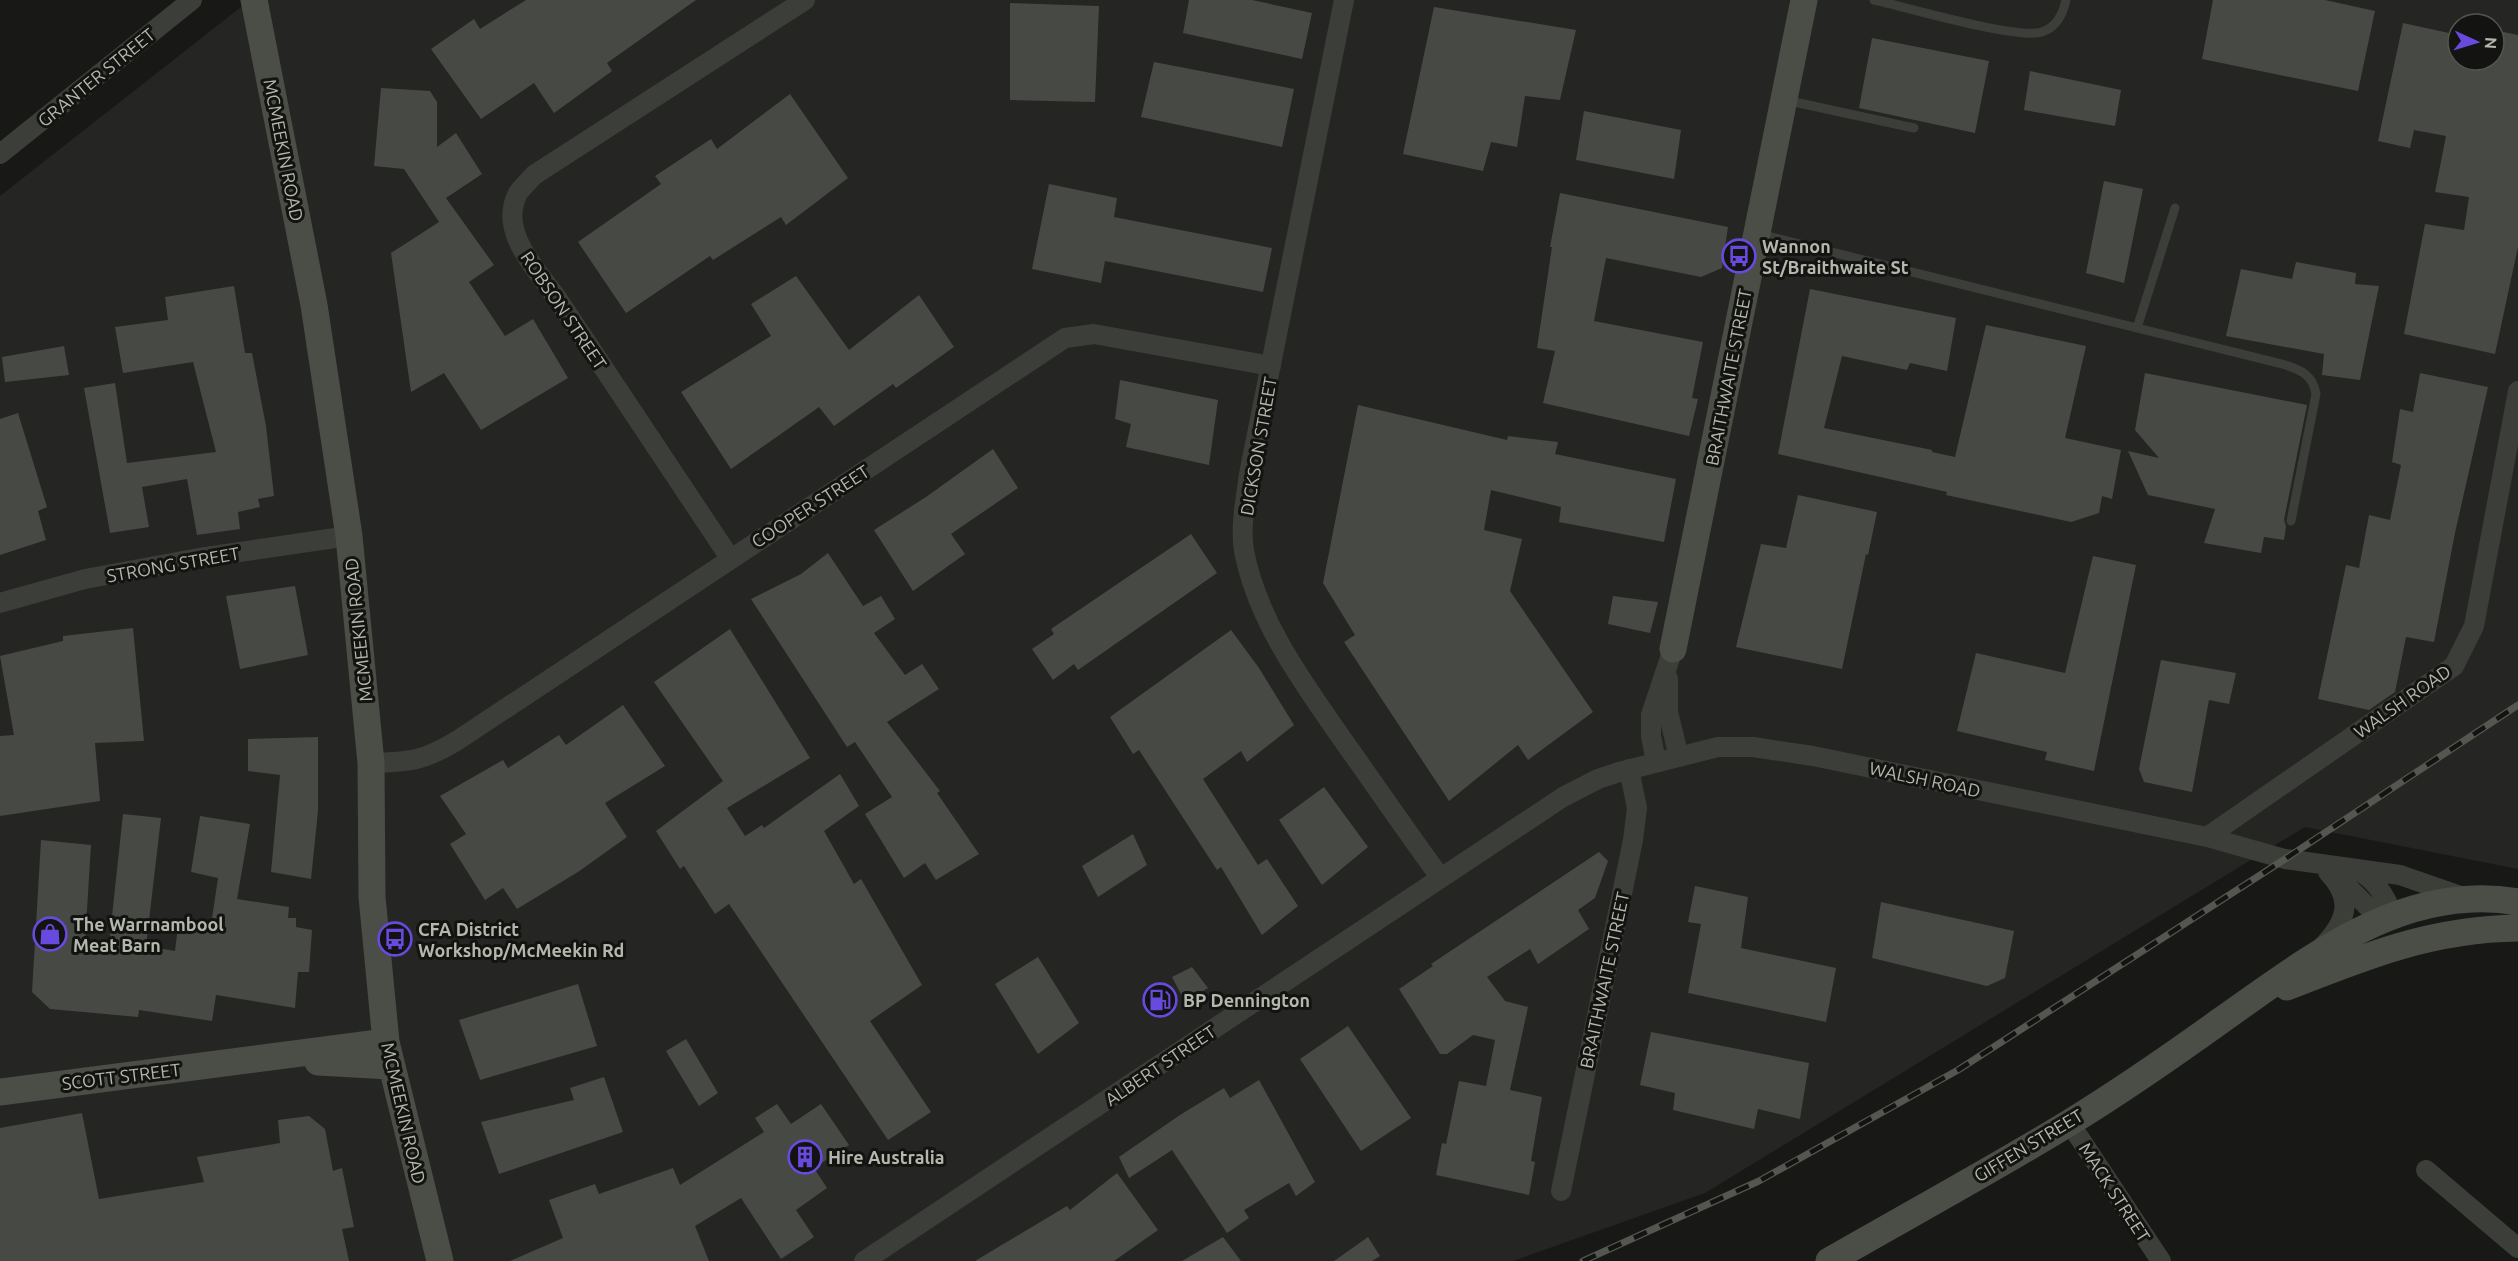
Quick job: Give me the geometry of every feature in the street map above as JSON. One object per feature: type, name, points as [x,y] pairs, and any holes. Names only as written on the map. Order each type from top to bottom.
[{"type":"street","name":"GRANTER STREET","points":[[0,154],[192,0]]},
{"type":"street","name":"MCMEEKIN ROAD","points":[[254,0],[314,305],[349,536],[371,763],[372,897],[388,1054],[440,1261]]},
{"type":"street","name":"ROBSON STREET","points":[[730,558],[557,298],[526,256],[517,238],[512,214],[519,193],[534,175],[805,0]]},
{"type":"street","name":"DICKSON STREET","points":[[1344,0],[1250,474],[1244,517],[1244,548],[1251,580],[1270,628],[1329,719],[1440,878]]},
{"type":"street","name":"BRAITHWAITE STREET","points":[[1679,757],[1668,712],[1668,685],[1673,649],[1804,0]]},
{"type":"street","name":"COOPER STREET","points":[[371,763],[402,762],[432,756],[1065,338],[1094,334],[1271,366]]},
{"type":"street","name":"WALSH ROAD","points":[[2207,837],[2454,666],[2474,626],[2518,391]]},
{"type":"street","name":"STRONG STREET","points":[[0,603],[85,579],[199,558],[349,536]]},
{"type":"street","name":"BRAITHWAITE STREET","points":[[1561,1191],[1635,831],[1643,766],[1651,736],[1652,715],[1673,649]]},
{"type":"street","name":"WALSH ROAD","points":[[1643,766],[1718,747],[1753,747],[1813,756],[2207,837],[2320,868],[2355,869],[2400,875],[2452,895],[2473,900]]},
{"type":"street","name":"ALBERT STREET","points":[[864,1261],[1563,797],[1598,779],[1643,766]]},
{"type":"street","name":"WALSH ROAD","points":[[2320,868],[2347,884],[2387,918],[2427,905],[2473,900],[2518,902]]},
{"type":"street","points":[[2313,956],[2339,929],[2345,911],[2344,899],[2339,887],[2320,868]]},
{"type":"street","points":[[2355,869],[2365,874],[2382,893],[2387,918],[2401,944],[2459,932],[2518,928]]},
{"type":"street","name":"GIFFEN STREET","points":[[1829,1261],[2069,1122],[2313,956],[2387,918]]},
{"type":"street","name":"GIFFEN STREET","points":[[2221,1020],[2276,992],[2401,944]]},
{"type":"street","name":"SCOTT STREET","points":[[0,1092],[242,1060],[388,1054]]},
{"type":"street","name":"MACK STREET","points":[[2069,1122],[2161,1261]]},
{"type":"street","points":[[2426,1170],[2518,1248]]},
{"type":"street","points":[[2513,1261],[2518,1253]]},
{"type":"lane","points":[[1874,0],[2020,34],[2034,34],[2045,31],[2056,24],[2063,12],[2066,0]]},
{"type":"lane","points":[[1783,99],[1914,128]]},
{"type":"lane","points":[[2137,328],[2175,208]]},
{"type":"lane","points":[[1756,234],[2282,364],[2307,374],[2314,384],[2316,394],[2291,521]]},
{"type":"shaded area","points":[[250,0],[2518,0],[2518,869],[2305,827],[1705,1193],[1513,1261],[0,1261],[0,196]]},
{"type":"building","points":[[526,0],[696,0],[607,63],[612,71],[554,113],[534,83],[481,119],[431,49],[474,19],[480,29]]},
{"type":"building","points":[[1189,0],[1252,0],[1312,13],[1302,59],[1183,33]]},
{"type":"building","points":[[2213,0],[2325,0],[2375,11],[2358,91],[2202,59]]},
{"type":"building","points":[[1010,3],[1099,6],[1095,102],[1010,100]]},
{"type":"building","points":[[1434,7],[1576,30],[1560,100],[1525,96],[1517,147],[1491,142],[1483,171],[1403,154]]},
{"type":"building","points":[[2403,23],[2446,32],[2446,72],[2506,72],[2506,32],[2518,35],[2518,247],[2495,354],[2404,334],[2425,224],[2464,230],[2469,197],[2435,192],[2446,136],[2414,130],[2410,148],[2378,141]]},
{"type":"building","points":[[1872,38],[1989,61],[1975,133],[1859,108]]},
{"type":"building","points":[[1154,62],[1294,89],[1282,147],[1141,117]]},
{"type":"building","points":[[2030,71],[2121,90],[2115,126],[2024,110]]},
{"type":"building","points":[[381,88],[430,91],[437,102],[437,147],[456,133],[482,174],[446,198],[494,265],[469,282],[505,336],[533,319],[568,378],[481,430],[444,373],[411,392],[391,253],[439,222],[404,169],[374,166]]},
{"type":"building","points":[[790,94],[848,178],[786,225],[781,217],[713,260],[710,256],[626,313],[578,242],[661,184],[655,176],[711,139],[717,149]]},
{"type":"building","points":[[1584,111],[1681,130],[1674,179],[1576,160]]},
{"type":"building","points":[[2104,181],[2143,189],[2124,283],[2086,273]]},
{"type":"building","points":[[1049,184],[1117,198],[1114,217],[1272,248],[1263,292],[1105,261],[1101,283],[1032,269]]},
{"type":"building","points":[[1560,193],[1728,227],[1722,268],[1701,277],[1606,258],[1594,321],[1703,342],[1692,398],[1698,399],[1689,436],[1543,403],[1555,351],[1537,348],[1552,247],[1550,247]]},
{"type":"building","points":[[2296,262],[2356,273],[2355,284],[2379,286],[2360,380],[2322,375],[2324,354],[2226,336],[2241,269],[2292,279]]},
{"type":"building","points":[[796,276],[849,350],[919,295],[954,347],[896,388],[893,384],[834,426],[819,407],[731,469],[681,392],[771,336],[751,304]]},
{"type":"building","points":[[234,286],[245,353],[252,353],[266,426],[274,496],[258,499],[260,507],[238,512],[240,529],[197,535],[187,479],[142,487],[149,527],[110,533],[84,388],[115,383],[127,463],[216,452],[193,362],[123,373],[115,327],[168,320],[165,297]]},
{"type":"building","points":[[1810,289],[1956,318],[1947,371],[1910,363],[1907,370],[1842,356],[1824,428],[1932,450],[1932,452],[1955,457],[1986,325],[2086,346],[2065,438],[2121,450],[2112,499],[2102,496],[2099,513],[2071,522],[1946,495],[1947,492],[1778,454]]},
{"type":"building","points":[[64,346],[69,375],[5,382],[2,357]]},
{"type":"building","points":[[2145,373],[2307,405],[2284,520],[2286,526],[2284,540],[2264,537],[2261,553],[2204,543],[2215,509],[2148,495],[2128,451],[2159,458],[2135,430]]},
{"type":"building","points":[[2420,373],[2488,387],[2455,533],[2434,642],[2406,637],[2395,692],[2369,710],[2318,699],[2346,565],[2359,568],[2369,515],[2390,520],[2401,465],[2392,462],[2400,409],[2413,412]]},
{"type":"building","points":[[1120,380],[1218,400],[1209,465],[1126,447],[1131,424],[1115,419]]},
{"type":"building","points":[[1358,405],[1507,440],[1508,436],[1558,442],[1555,454],[1676,479],[1664,542],[1559,522],[1561,507],[1491,490],[1484,530],[1522,539],[1510,591],[1593,712],[1528,760],[1518,745],[1449,801],[1344,642],[1355,635],[1323,583]]},
{"type":"building","points":[[18,413],[47,507],[38,511],[46,540],[0,555],[0,419]]},
{"type":"building","points":[[993,449],[1018,488],[951,534],[965,554],[913,591],[874,530],[926,497]]},
{"type":"building","points":[[1798,495],[1877,512],[1842,669],[1736,647],[1761,544],[1786,548]]},
{"type":"building","points":[[1191,534],[1217,573],[1078,670],[1074,664],[1053,680],[1032,649],[1054,634],[1051,629]]},
{"type":"building","points":[[828,553],[863,606],[881,596],[895,619],[874,633],[905,675],[922,664],[939,689],[887,722],[940,791],[937,793],[979,854],[936,880],[925,863],[904,878],[865,814],[892,797],[855,742],[847,747],[751,599],[801,574]]},
{"type":"building","points":[[2093,556],[2136,565],[2094,771],[2045,760],[2047,752],[1957,731],[1976,653],[2065,673]]},
{"type":"building","points":[[295,586],[308,655],[240,669],[226,596]]},
{"type":"building","points":[[1613,596],[1658,602],[1650,633],[1608,624]]},
{"type":"building","points":[[133,628],[144,741],[95,743],[100,801],[0,816],[0,736],[14,735],[0,656],[63,641],[63,636]]},
{"type":"building","points":[[730,629],[810,758],[727,808],[745,836],[762,825],[764,828],[840,774],[859,806],[824,831],[854,884],[861,879],[922,985],[870,1021],[931,1112],[888,1140],[729,904],[715,914],[684,866],[680,869],[656,831],[723,781],[654,682]]},
{"type":"building","points":[[1231,630],[1259,668],[1294,725],[1247,762],[1241,751],[1203,779],[1258,865],[1267,859],[1298,906],[1262,935],[1221,867],[1217,870],[1139,750],[1133,754],[1110,717]]},
{"type":"building","points":[[2161,660],[2236,673],[2229,704],[2209,700],[2192,792],[2144,782],[2139,769]]},
{"type":"building","points":[[623,705],[665,766],[605,803],[627,837],[578,872],[517,909],[503,888],[485,900],[450,844],[466,834],[440,796],[503,760],[508,768],[559,735],[566,745]]},
{"type":"building","points":[[318,737],[318,811],[311,879],[271,872],[280,775],[248,771],[248,739]]},
{"type":"building","points":[[1324,787],[1368,847],[1322,885],[1279,820]]},
{"type":"building","points":[[123,814],[161,818],[146,946],[175,951],[179,918],[211,925],[218,878],[191,872],[200,816],[250,824],[237,899],[289,907],[288,918],[296,918],[296,927],[312,930],[309,972],[298,972],[295,1008],[216,995],[212,1021],[139,1010],[138,1017],[50,1009],[32,992],[41,840],[91,845],[85,942],[109,944]]},
{"type":"building","points":[[1133,834],[1147,865],[1098,897],[1082,866]]},
{"type":"building","points":[[1599,852],[1608,861],[1595,898],[1578,910],[1589,929],[1538,964],[1530,949],[1487,977],[1505,1001],[1528,1007],[1510,1090],[1542,1097],[1531,1161],[1535,1162],[1529,1195],[1436,1175],[1442,1143],[1446,1144],[1459,1081],[1486,1086],[1495,1040],[1473,1035],[1447,1054],[1440,1054],[1399,989],[1433,966],[1431,964]]},
{"type":"building","points":[[1695,886],[1748,897],[1741,948],[1836,968],[1826,1022],[1688,993],[1701,924],[1688,922]]},
{"type":"building","points":[[1881,902],[2014,931],[2005,978],[1987,986],[1872,958]]},
{"type":"building","points":[[1038,957],[1079,1023],[1038,1054],[995,984]]},
{"type":"building","points":[[1192,967],[1208,988],[1185,1002],[1172,977]]},
{"type":"building","points":[[578,984],[597,1046],[480,1080],[459,1020]]},
{"type":"building","points":[[1348,1026],[1411,1118],[1361,1151],[1300,1059]]},
{"type":"building","points":[[1651,1032],[1809,1063],[1800,1119],[1758,1109],[1754,1129],[1673,1110],[1675,1093],[1640,1085]]},
{"type":"building","points":[[686,1039],[718,1093],[699,1106],[666,1051]]},
{"type":"building","points":[[604,1077],[623,1132],[499,1174],[481,1122],[574,1100],[570,1088]]},
{"type":"building","points":[[1259,1080],[1315,1182],[1296,1196],[1289,1183],[1244,1210],[1249,1218],[1227,1233],[1172,1150],[1129,1178],[1119,1157],[1224,1088],[1230,1098]]},
{"type":"building","points":[[777,1104],[791,1124],[821,1104],[849,1145],[814,1168],[827,1188],[796,1210],[814,1237],[781,1259],[741,1198],[695,1226],[709,1261],[510,1261],[563,1238],[549,1200],[595,1184],[599,1194],[673,1168],[680,1185],[764,1132],[755,1118]]},
{"type":"building","points":[[82,1113],[99,1199],[204,1182],[197,1157],[280,1143],[278,1120],[309,1116],[325,1129],[333,1171],[342,1168],[354,1227],[342,1229],[349,1261],[0,1261],[0,1128]]},
{"type":"building","points":[[1117,1173],[1158,1230],[1114,1261],[975,1261],[1067,1206],[1070,1210]]},
{"type":"building","points":[[1223,1237],[1241,1261],[1182,1261]]},
{"type":"building","points":[[1368,1237],[1380,1256],[1372,1261],[1334,1261]]},
{"type":"railway","points":[[1583,1261],[1759,1181],[1958,1070],[2518,705]]},
{"type":"place","name":"Wannon St/Braithwaite St","points":[[1739,256]]},
{"type":"place","name":"The Warrnambool Meat Barn","points":[[50,934]]},
{"type":"place","name":"CFA District Workshop/McMeekin Rd","points":[[395,939]]},
{"type":"place","name":"BP Dennington","points":[[1160,1000]]},
{"type":"place","name":"Hire Australia","points":[[805,1157]]}]
